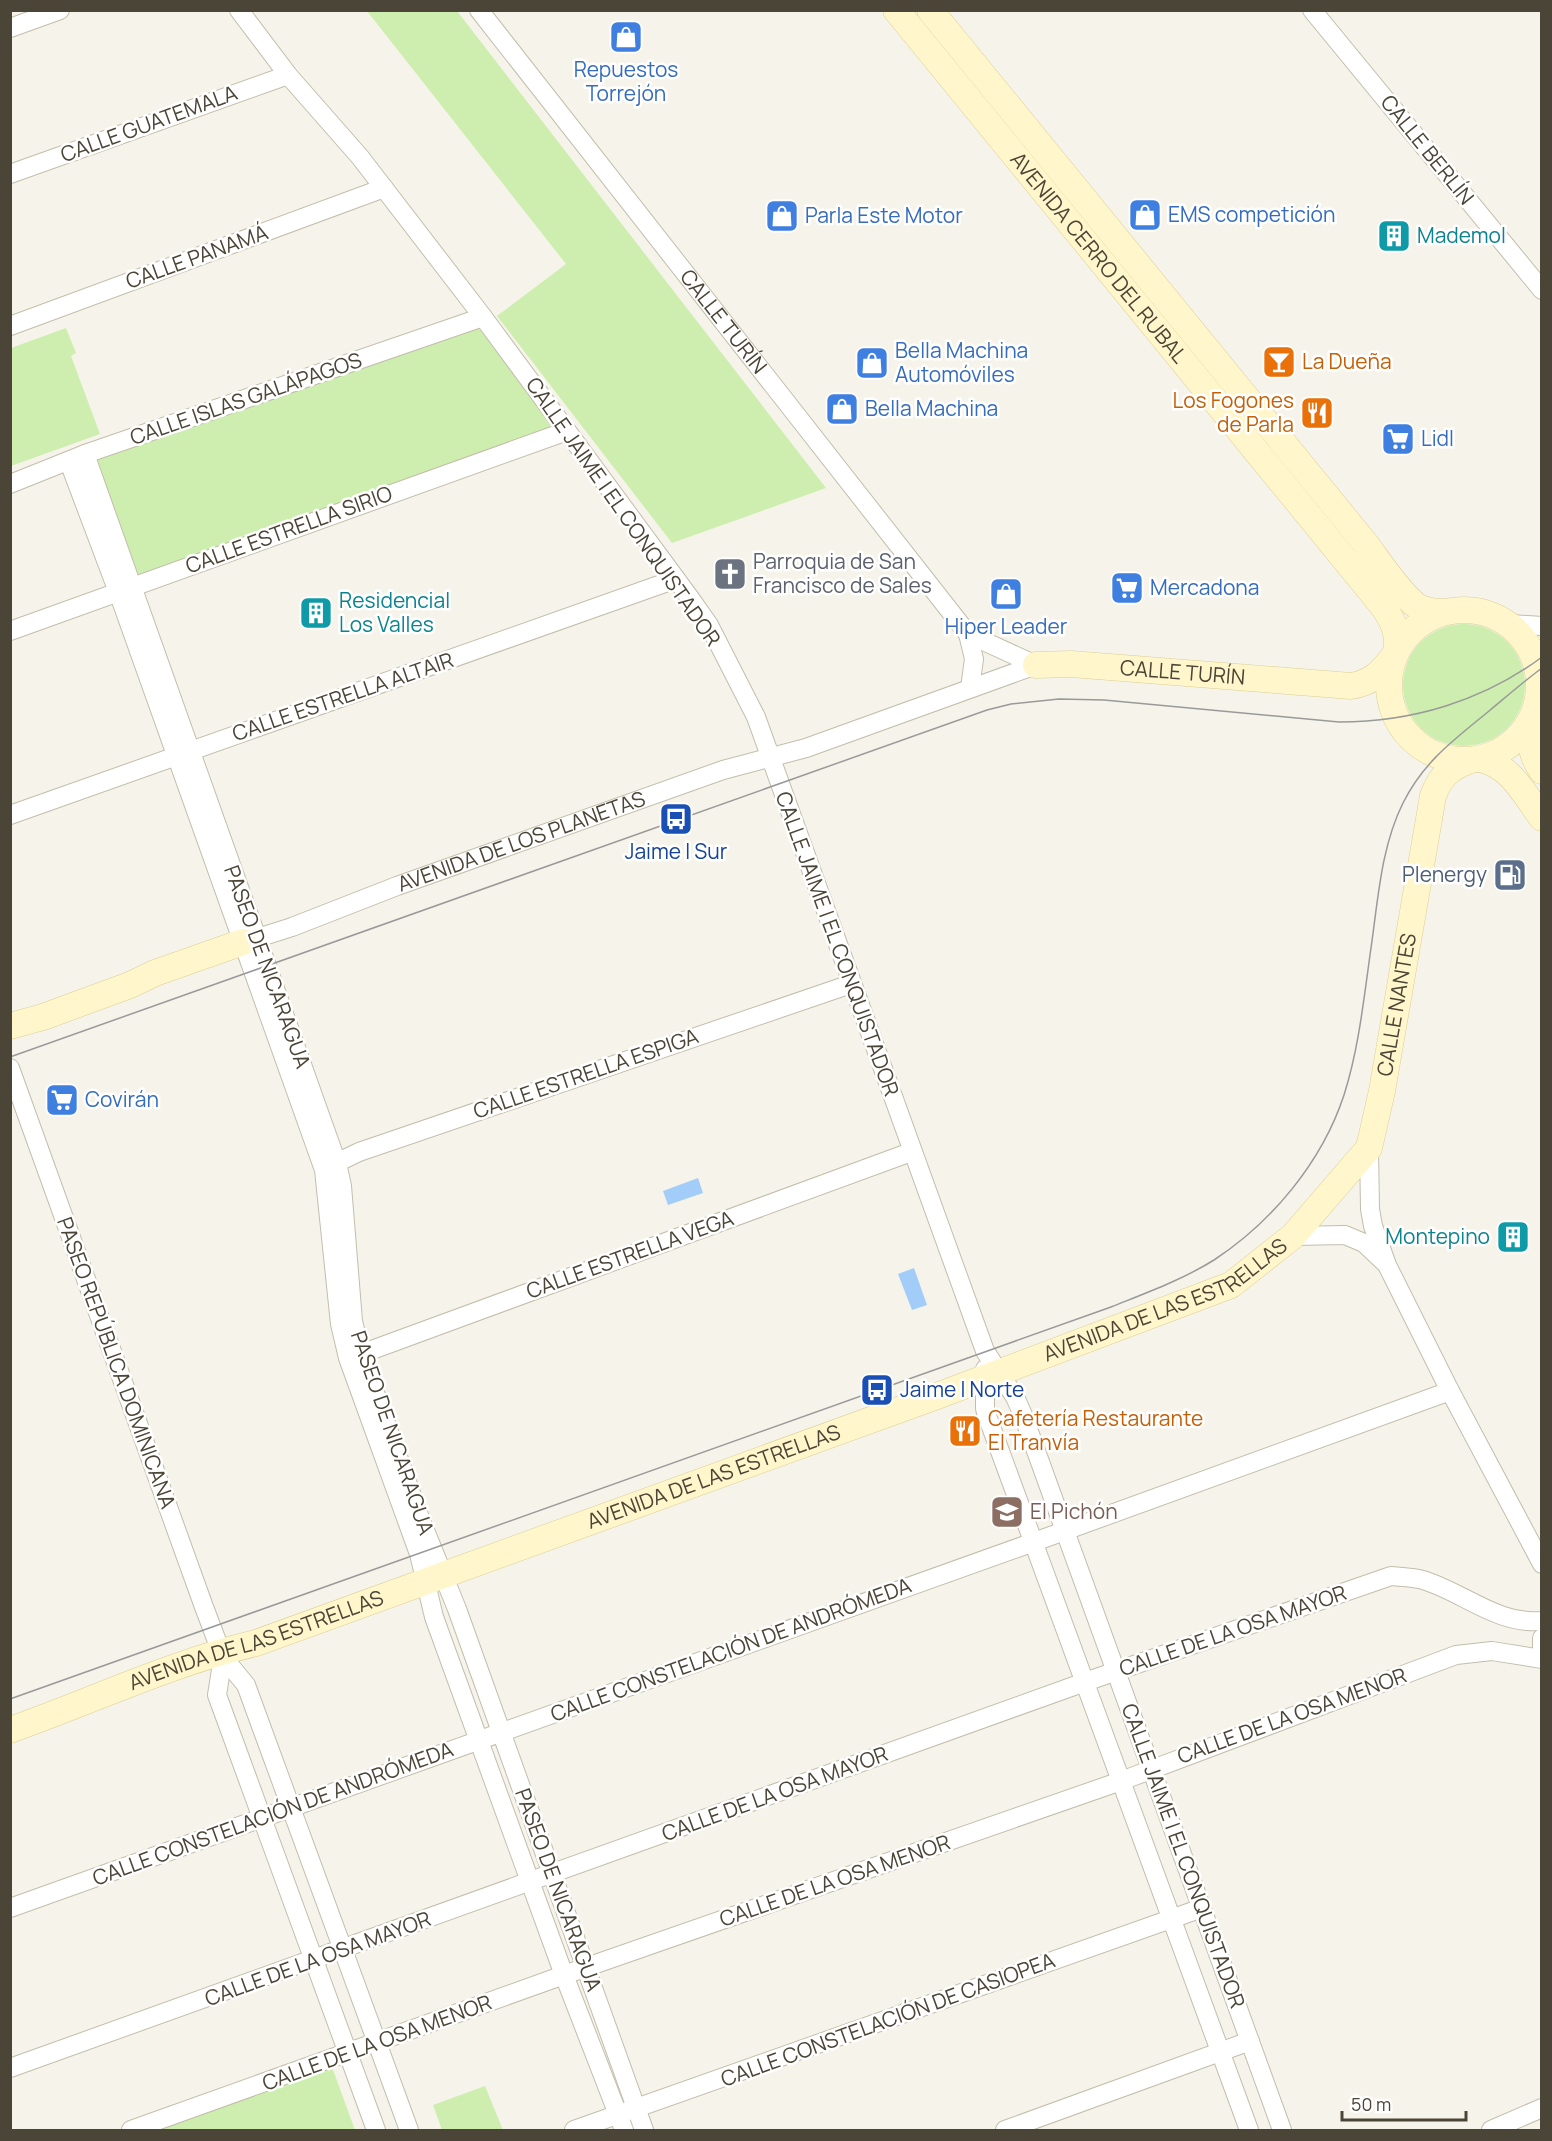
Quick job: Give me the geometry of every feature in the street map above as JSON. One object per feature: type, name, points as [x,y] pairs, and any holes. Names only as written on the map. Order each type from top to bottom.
[{"type":"street","points":[[10,28],[60,10]]},
{"type":"street","name":"CALLE JAIME I EL CONQUISTADOR","points":[[239,10],[288,75],[384,188],[483,317],[676,579],[709,625],[756,717],[911,1152],[985,1351],[992,1376],[985,1408],[1249,2130]]},
{"type":"street","name":"CALLE TURÍN","points":[[479,10],[968,634],[974,659],[969,688]]},
{"type":"street","name":"AVENIDA CERRO DEL RUBAL","points":[[896,10],[1382,605],[1398,637],[1395,654]]},
{"type":"street","name":"AVENIDA CERRO DEL RUBAL","points":[[930,10],[1404,593],[1424,610],[1444,612]]},
{"type":"street","name":"CALLE BERLÍN","points":[[1317,12],[1542,290]]},
{"type":"street","name":"CALLE GUATEMALA","points":[[10,174],[288,75]]},
{"type":"street","name":"CALLE PANAMÁ","points":[[10,326],[384,188]]},
{"type":"street","name":"CALLE ISLAS GALÁPAGOS","points":[[10,484],[77,458],[483,317]]},
{"type":"street","name":"CALLE ESTRELLA SIRIO","points":[[10,631],[567,431]]},
{"type":"street","name":"PASEO DE NICARAGUA","points":[[77,458],[330,1166],[342,1186],[354,1356],[419,1554],[434,1579],[457,1609],[644,2130]]},
{"type":"street","name":"CALLE ESTRELLA ALTAIR","points":[[10,815],[676,579]]},
{"type":"street","points":[[1542,626],[1518,626],[1478,611],[1444,612],[1422,622],[1410,632],[1395,654],[1388,683],[1388,693],[1396,718],[1409,738],[1418,746],[1435,755],[1456,760],[1490,761],[1511,776],[1542,818]]},
{"type":"street","points":[[1510,624],[1523,640],[1537,672],[1539,692],[1530,734],[1531,746],[1542,771]]},
{"type":"street","name":"CALLE TURÍN","points":[[968,634],[1036,665],[1071,664],[1351,686],[1362,685],[1380,674],[1395,654]]},
{"type":"street","name":"AVENIDA DE LOS PLANETAS","points":[[10,1026],[44,1017],[130,985],[155,973],[250,941],[712,774],[771,759],[1036,665]]},
{"type":"street","points":[[1473,760],[1493,755],[1512,744],[1527,729],[1536,713]]},
{"type":"street","name":"CALLE NANTES","points":[[1473,760],[1457,765],[1446,772],[1433,796],[1382,1091],[1369,1148],[1370,1209],[1373,1226],[1387,1264],[1450,1391],[1542,1564]]},
{"type":"street","name":"CALLE ESTRELLA ESPIGA","points":[[330,1166],[359,1152],[851,984]]},
{"type":"street","name":"PASEO REPÚBLICA DOMINICANA","points":[[10,1068],[222,1654],[246,1685],[409,2130]]},
{"type":"street","name":"AVENIDA DE LAS ESTRELLAS","points":[[10,1730],[172,1668],[256,1643],[992,1376],[1231,1285],[1293,1236],[1369,1148]]},
{"type":"street","name":"CALLE ESTRELLA VEGA","points":[[354,1356],[911,1152]]},
{"type":"street","name":"CALLE NANTES","points":[[1293,1236],[1346,1235],[1364,1243],[1387,1264]]},
{"type":"street","name":"CALLE JAIME I EL CONQUISTADOR","points":[[992,1376],[1015,1397],[1023,1415],[1282,2130]]},
{"type":"street","name":"CALLE CONSTELACIÓN DE ANDRÓMEDA","points":[[10,1908],[1450,1391]]},
{"type":"street","name":"CALLE DE LA OSA MAYOR","points":[[10,2068],[531,1883],[1085,1682],[1391,1576],[1421,1579],[1444,1588],[1489,1612],[1528,1623],[1542,1622]]},
{"type":"street","name":"PASEO DE NICARAGUA","points":[[434,1579],[434,1617],[564,1975],[621,2123]]},
{"type":"street","points":[[1542,1638],[1542,1647]]},
{"type":"street","name":"CALLE DE LA OSA MENOR","points":[[131,2130],[564,1975],[1121,1781],[1456,1655],[1492,1651],[1542,1659]]},
{"type":"street","name":"PASEO REPÚBLICA DOMINICANA","points":[[222,1654],[217,1695],[376,2130]]},
{"type":"street","name":"CALLE CONSTELACIÓN DE CASIOPEA","points":[[574,2130],[621,2123],[636,2109],[1202,1908]]},
{"type":"street","points":[[1005,2130],[1250,2042]]},
{"type":"street","points":[[1491,2130],[1542,2108]]},
{"type":"green space","points":[[367,11],[457,11],[826,488],[672,543],[497,316],[566,264]]},
{"type":"green space","points":[[483,318],[565,430],[130,586],[87,463]]},
{"type":"green space","points":[[66,328],[76,353],[71,356],[100,434],[11,466],[11,348]]},
{"type":"green space","points":[[1464,624],[1487,629],[1498,634],[1507,642],[1515,651],[1520,662],[1525,685],[1520,708],[1515,719],[1507,728],[1498,736],[1487,741],[1464,746],[1441,741],[1430,736],[1421,728],[1413,719],[1408,708],[1403,685],[1408,662],[1413,651],[1421,642],[1430,634],[1441,629]]},
{"type":"green space","points":[[332,2067],[355,2130],[154,2130]]},
{"type":"green space","points":[[485,2086],[503,2130],[442,2130],[433,2105]]},
{"type":"water","points":[[698,1178],[703,1193],[668,1205],[663,1191]]},
{"type":"water","points":[[914,1268],[927,1305],[912,1310],[898,1274]]},
{"type":"tram line","points":[[10,1057],[987,710],[1011,704],[1059,699],[1104,700],[1339,722],[1366,721],[1420,713],[1471,697],[1496,686],[1542,657]]},
{"type":"tram line","points":[[10,1699],[1111,1307],[1177,1280],[1214,1260],[1256,1228],[1275,1209],[1308,1167],[1323,1144],[1334,1120],[1344,1095],[1357,1041],[1385,856],[1396,820],[1411,788],[1441,752],[1542,668]]},
{"type":"place","name":"Repuestos Torrejón","points":[[626,37]]},
{"type":"place","name":"EMS competición","points":[[1145,215]]},
{"type":"place","name":"Parla Este Motor","points":[[782,216]]},
{"type":"place","name":"Mademol","points":[[1394,236]]},
{"type":"place","name":"La Dueña","points":[[1279,362]]},
{"type":"place","name":"Bella Machina Automóviles","points":[[872,363]]},
{"type":"place","name":"Bella Machina","points":[[842,409]]},
{"type":"place","name":"Los Fogones de Parla","points":[[1317,413]]},
{"type":"place","name":"Lidl","points":[[1398,439]]},
{"type":"place","name":"Parroquia de San Francisco de Sales","points":[[730,574]]},
{"type":"place","name":"Mercadona","points":[[1127,588]]},
{"type":"place","name":"Hiper Leader","points":[[1006,594]]},
{"type":"place","name":"Residencial Los Valles","points":[[316,613]]},
{"type":"place","name":"Jaime I Sur","points":[[676,819]]},
{"type":"place","name":"Plenergy","points":[[1510,875]]},
{"type":"place","name":"Covirán","points":[[62,1100]]},
{"type":"place","name":"Montepino","points":[[1513,1237]]},
{"type":"place","name":"Jaime I Norte","points":[[877,1390]]},
{"type":"place","name":"Cafetería Restaurante El Tranvía","points":[[965,1431]]},
{"type":"place","name":"El Pichón","points":[[1007,1512]]}]
